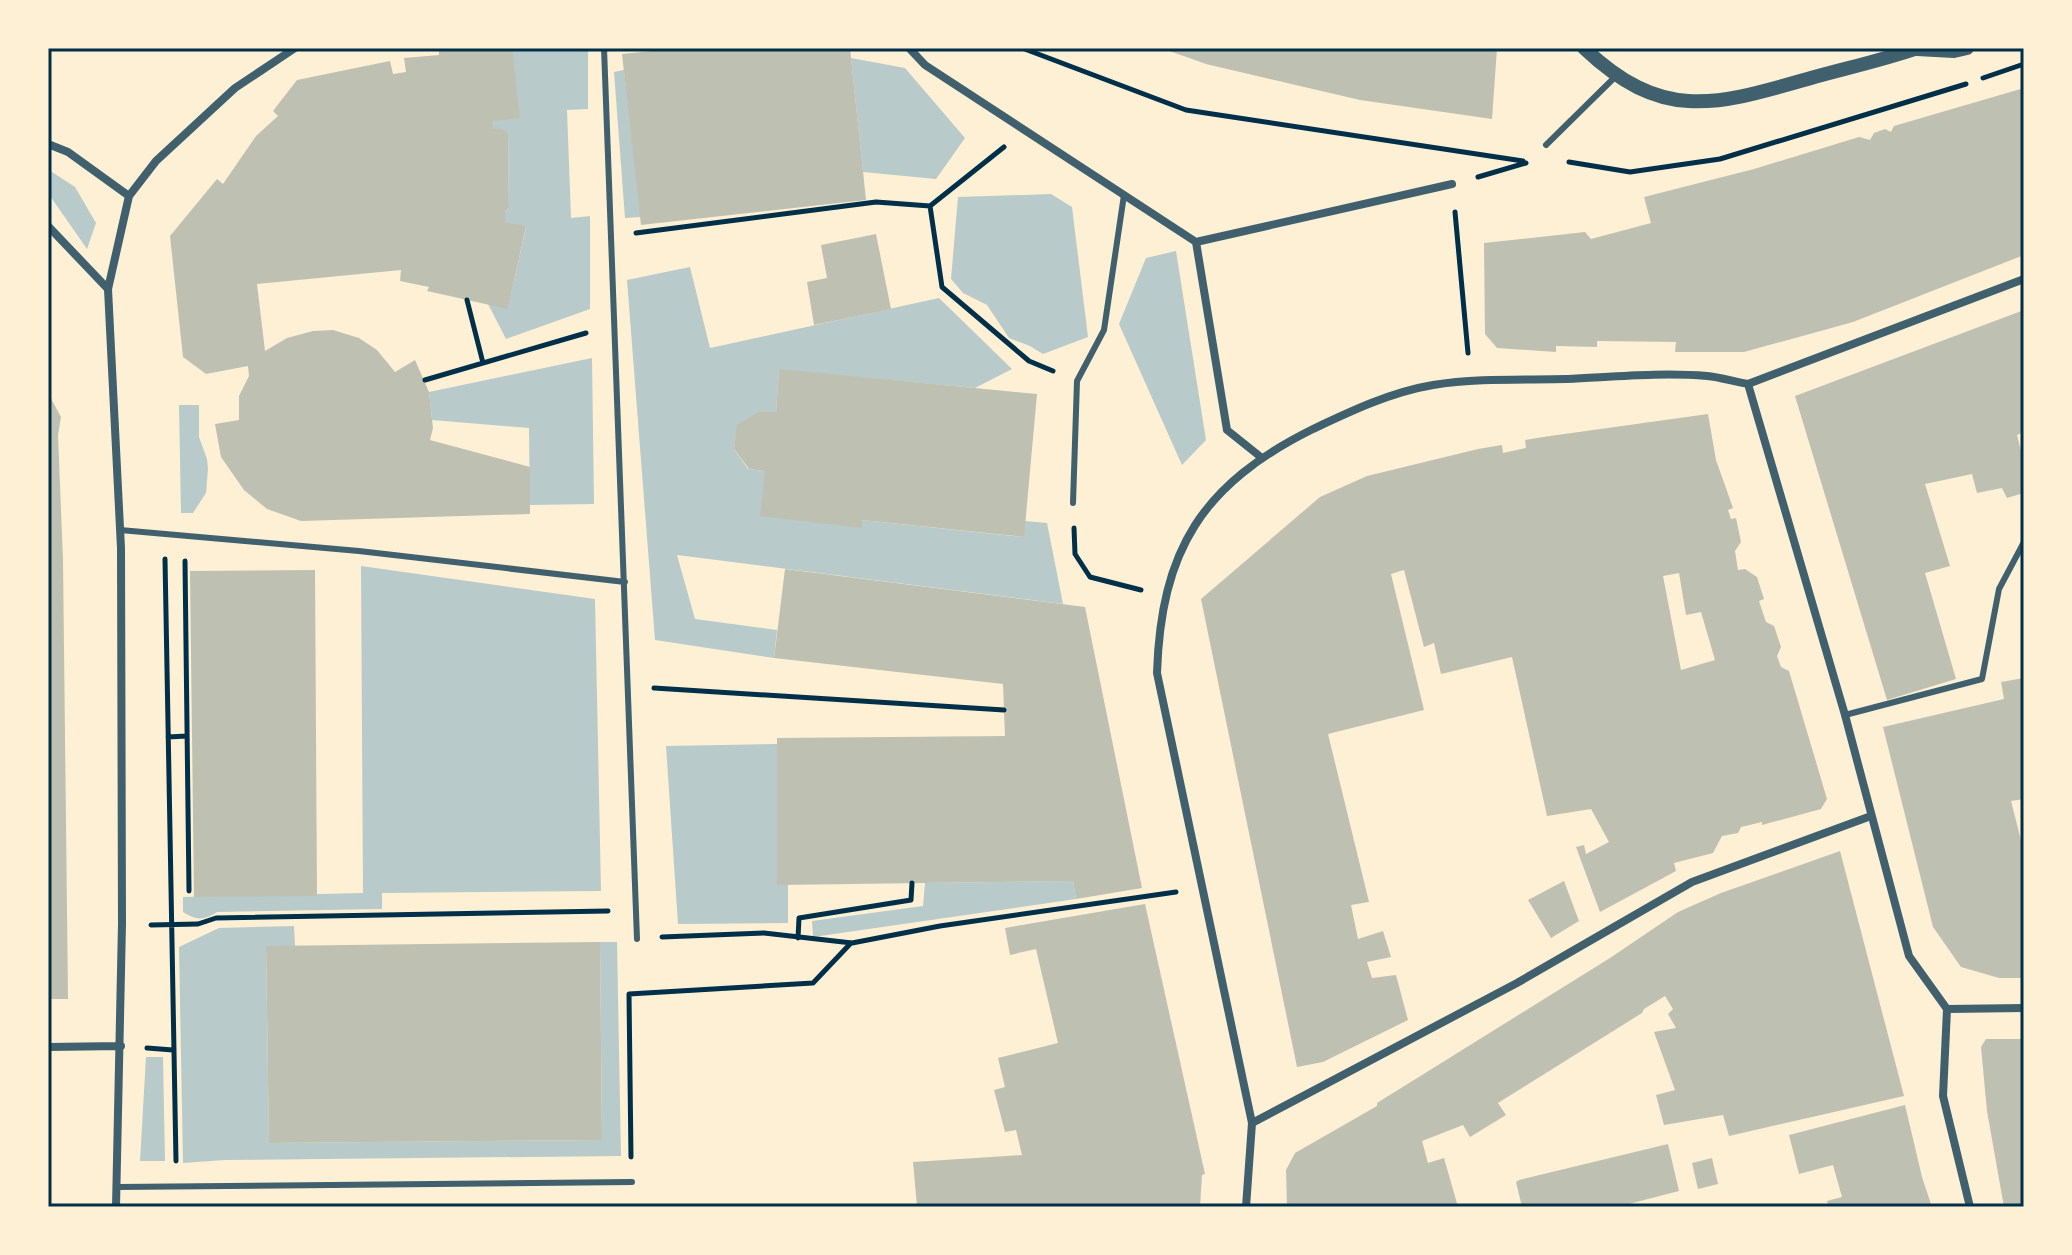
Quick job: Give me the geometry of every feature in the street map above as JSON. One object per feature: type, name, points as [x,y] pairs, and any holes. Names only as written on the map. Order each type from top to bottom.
[{"type":"street","points":[[116,1207],[122,924],[120,530],[108,289],[129,196],[156,161],[235,88],[295,48]]},
{"type":"street","points":[[909,48],[925,65],[1196,242],[1452,184]]},
{"type":"street","points":[[1584,48],[1634,87],[1688,103],[1721,102],[1917,48],[1954,51],[1967,48]]},
{"type":"street","points":[[48,144],[68,152],[129,196]]},
{"type":"street","points":[[48,226],[108,289]]},
{"type":"street","points":[[1196,242],[1227,430],[1262,458]]},
{"type":"street","points":[[1246,1207],[1252,1123],[1157,673],[1159,630],[1171,571],[1184,541],[1220,494],[1235,478],[1286,442],[1348,411],[1432,385],[1707,376],[1748,384],[2024,279]]},
{"type":"street","points":[[1748,384],[1845,715],[1909,956],[1947,1009],[1943,1096],[1970,1207]]},
{"type":"street","points":[[1252,1123],[1517,983],[1692,882],[1871,816]]},
{"type":"street","points":[[1947,1009],[2024,1008]]},
{"type":"street","points":[[48,1047],[121,1046]]},
{"type":"lane","points":[[604,48],[637,939]]},
{"type":"lane","points":[[1546,145],[1616,76]]},
{"type":"lane","points":[[1073,503],[1077,381],[1104,330],[1124,195]]},
{"type":"lane","points":[[120,530],[359,551],[625,582]]},
{"type":"lane","points":[[1845,715],[1982,679],[1999,589],[2024,542]]},
{"type":"lane","points":[[116,1187],[632,1182]]},
{"type":"path","points":[[1022,48],[1186,110],[1531,162],[1452,184],[1471,383]]},
{"type":"path","points":[[1557,161],[1630,172],[1720,159],[2024,64]]},
{"type":"path","points":[[611,236],[876,202],[930,206],[1025,130]]},
{"type":"path","points":[[930,206],[942,287],[1029,361],[1077,381]]},
{"type":"path","points":[[467,300],[483,363]]},
{"type":"path","points":[[425,380],[614,325]]},
{"type":"path","points":[[165,534],[177,1187]]},
{"type":"path","points":[[185,536],[189,891]]},
{"type":"path","points":[[1075,554],[1090,577],[1165,596]]},
{"type":"path","points":[[629,686],[1004,710]]},
{"type":"path","points":[[168,737],[187,736]]},
{"type":"path","points":[[798,938],[799,918],[911,900],[912,883]]},
{"type":"path","points":[[637,939],[764,933],[852,943],[940,926],[1203,888]]},
{"type":"path","points":[[122,924],[198,924],[216,918],[637,910]]},
{"type":"path","points":[[632,1182],[629,994],[813,983],[852,943]]},
{"type":"shaded area","points":[[512,48],[588,48],[588,109],[567,110],[571,218],[590,216],[590,309],[506,339],[488,304],[508,308],[526,227],[505,222],[505,212],[509,208],[508,132],[494,129],[493,121]]},
{"type":"shaded area","points":[[851,58],[905,68],[965,138],[936,179],[863,172]]},
{"type":"shaded area","points":[[624,70],[641,217],[625,218],[614,72]]},
{"type":"shaded area","points":[[49,170],[75,187],[96,223],[87,249],[48,193]]},
{"type":"shaded area","points":[[1051,194],[1072,207],[1088,337],[1043,354],[1009,338],[987,305],[963,293],[951,279],[958,197]]},
{"type":"shaded area","points":[[1176,251],[1206,440],[1182,465],[1119,324],[1146,258]]},
{"type":"shaded area","points":[[690,267],[710,348],[939,298],[1012,369],[975,388],[779,370],[776,412],[757,412],[738,425],[734,449],[748,469],[765,471],[862,527],[862,520],[1023,537],[1025,521],[1047,523],[1063,604],[677,555],[695,619],[777,630],[774,658],[655,640],[627,280]]},
{"type":"shaded area","points":[[592,358],[594,504],[530,505],[529,428],[432,420],[429,392]]},
{"type":"shaded area","points":[[179,405],[199,405],[199,437],[207,459],[206,493],[193,513],[181,513]]},
{"type":"shaded area","points":[[361,566],[595,599],[601,891],[382,893],[382,909],[217,912],[200,918],[183,912],[183,897],[363,893]]},
{"type":"shaded area","points":[[777,744],[777,884],[788,884],[788,923],[678,924],[666,746]]},
{"type":"shaded area","points":[[1073,881],[1076,899],[813,937],[812,921],[923,906],[925,883]]},
{"type":"shaded area","points":[[294,926],[295,946],[266,946],[269,1143],[602,1140],[600,942],[617,942],[621,1156],[183,1163],[179,947],[219,928]]},
{"type":"shaded area","points":[[146,1057],[163,1057],[165,1161],[140,1161]]},
{"type":"building","points":[[512,48],[520,118],[493,121],[494,129],[508,132],[509,208],[505,212],[505,222],[526,226],[508,309],[427,291],[429,287],[400,281],[401,270],[257,284],[265,351],[287,338],[313,331],[333,330],[359,338],[377,350],[395,372],[415,360],[429,392],[433,428],[430,440],[530,467],[530,514],[301,521],[267,509],[244,490],[221,457],[215,424],[239,420],[239,396],[249,376],[248,366],[206,374],[183,357],[170,236],[217,179],[223,184],[256,136],[278,116],[273,111],[297,80],[390,61],[393,74],[406,72],[404,58],[439,55],[439,51]]},
{"type":"building","points":[[682,48],[850,48],[866,200],[641,225],[622,54]]},
{"type":"building","points":[[1161,48],[1497,48],[1492,119],[1360,100],[1206,64]]},
{"type":"building","points":[[2024,88],[2024,255],[1853,322],[1744,352],[1675,352],[1676,342],[1597,341],[1597,347],[1556,346],[1556,352],[1497,348],[1485,334],[1484,243],[1585,232],[1591,239],[1651,223],[1644,197],[1754,169],[1859,137],[1870,140],[1874,133],[1885,129],[1891,132],[1894,126]]},
{"type":"building","points":[[876,234],[891,309],[814,325],[807,282],[827,278],[821,245]]},
{"type":"building","points":[[2024,310],[2024,432],[2017,435],[2024,463],[2024,493],[2007,498],[2002,488],[1977,493],[1972,474],[1925,484],[1950,566],[1925,573],[1956,679],[1887,700],[1795,396]]},
{"type":"building","points":[[779,369],[1037,394],[1024,537],[862,520],[862,528],[760,516],[765,471],[749,469],[734,449],[737,425],[757,412],[776,412]]},
{"type":"building","points":[[48,393],[61,417],[58,435],[63,560],[68,999],[48,999]]},
{"type":"building","points":[[1708,414],[1716,460],[1733,508],[1728,510],[1731,519],[1736,518],[1741,542],[1735,551],[1738,570],[1745,569],[1757,577],[1764,599],[1759,601],[1766,622],[1774,626],[1781,647],[1777,656],[1781,667],[1789,671],[1827,799],[1821,809],[1762,825],[1762,822],[1741,827],[1738,833],[1722,836],[1713,853],[1674,863],[1676,871],[1600,912],[1576,847],[1584,845],[1586,854],[1609,842],[1591,809],[1547,816],[1512,657],[1441,674],[1434,643],[1424,647],[1404,570],[1391,574],[1424,710],[1328,734],[1369,902],[1351,905],[1358,939],[1383,931],[1391,957],[1367,962],[1372,978],[1396,975],[1408,1020],[1323,1062],[1297,1067],[1201,599],[1320,497],[1367,476],[1478,449],[1502,445],[1503,453],[1526,448],[1525,440]],"holes":[[[1679,573],[1686,615],[1701,612],[1715,660],[1681,670],[1663,576]]]},
{"type":"building","points":[[785,569],[1085,607],[1142,888],[1076,899],[1073,881],[777,885],[777,738],[1005,736],[1003,684],[774,658]]},
{"type":"building","points":[[315,570],[317,896],[194,897],[190,571]]},
{"type":"building","points":[[2024,678],[2024,799],[2011,801],[2024,852],[2024,978],[1999,978],[1961,967],[1933,927],[1883,727],[2004,699],[2001,682]]},
{"type":"building","points":[[1840,851],[1904,1096],[1729,1136],[1723,1115],[1664,1125],[1656,1095],[1675,1090],[1654,1032],[1676,1028],[1668,1014],[1673,1009],[1665,996],[1498,1103],[1506,1115],[1470,1137],[1463,1125],[1422,1141],[1428,1163],[1444,1158],[1458,1207],[1287,1207],[1286,1170],[1295,1153],[1377,1106],[1377,1103],[1610,958],[1678,912],[1721,893]]},
{"type":"building","points":[[1564,881],[1579,921],[1551,938],[1528,900]]},
{"type":"building","points":[[1145,904],[1205,1174],[1202,1175],[1200,1207],[917,1206],[913,1162],[1022,1155],[1016,1130],[1005,1132],[994,1090],[1005,1087],[998,1058],[1058,1043],[1036,949],[1010,955],[1005,928]]},
{"type":"building","points":[[600,942],[602,1140],[269,1143],[266,946]]},
{"type":"building","points":[[1986,1039],[2024,1039],[2024,1207],[2004,1207],[1987,1111],[1981,1047]]},
{"type":"building","points":[[1905,1105],[1932,1207],[1829,1207],[1827,1201],[1842,1197],[1833,1165],[1799,1174],[1789,1135]]},
{"type":"building","points":[[1668,1144],[1679,1191],[1617,1207],[1522,1207],[1516,1182],[1519,1180]]},
{"type":"building","points":[[1712,1158],[1718,1184],[1698,1189],[1692,1163]]}]
